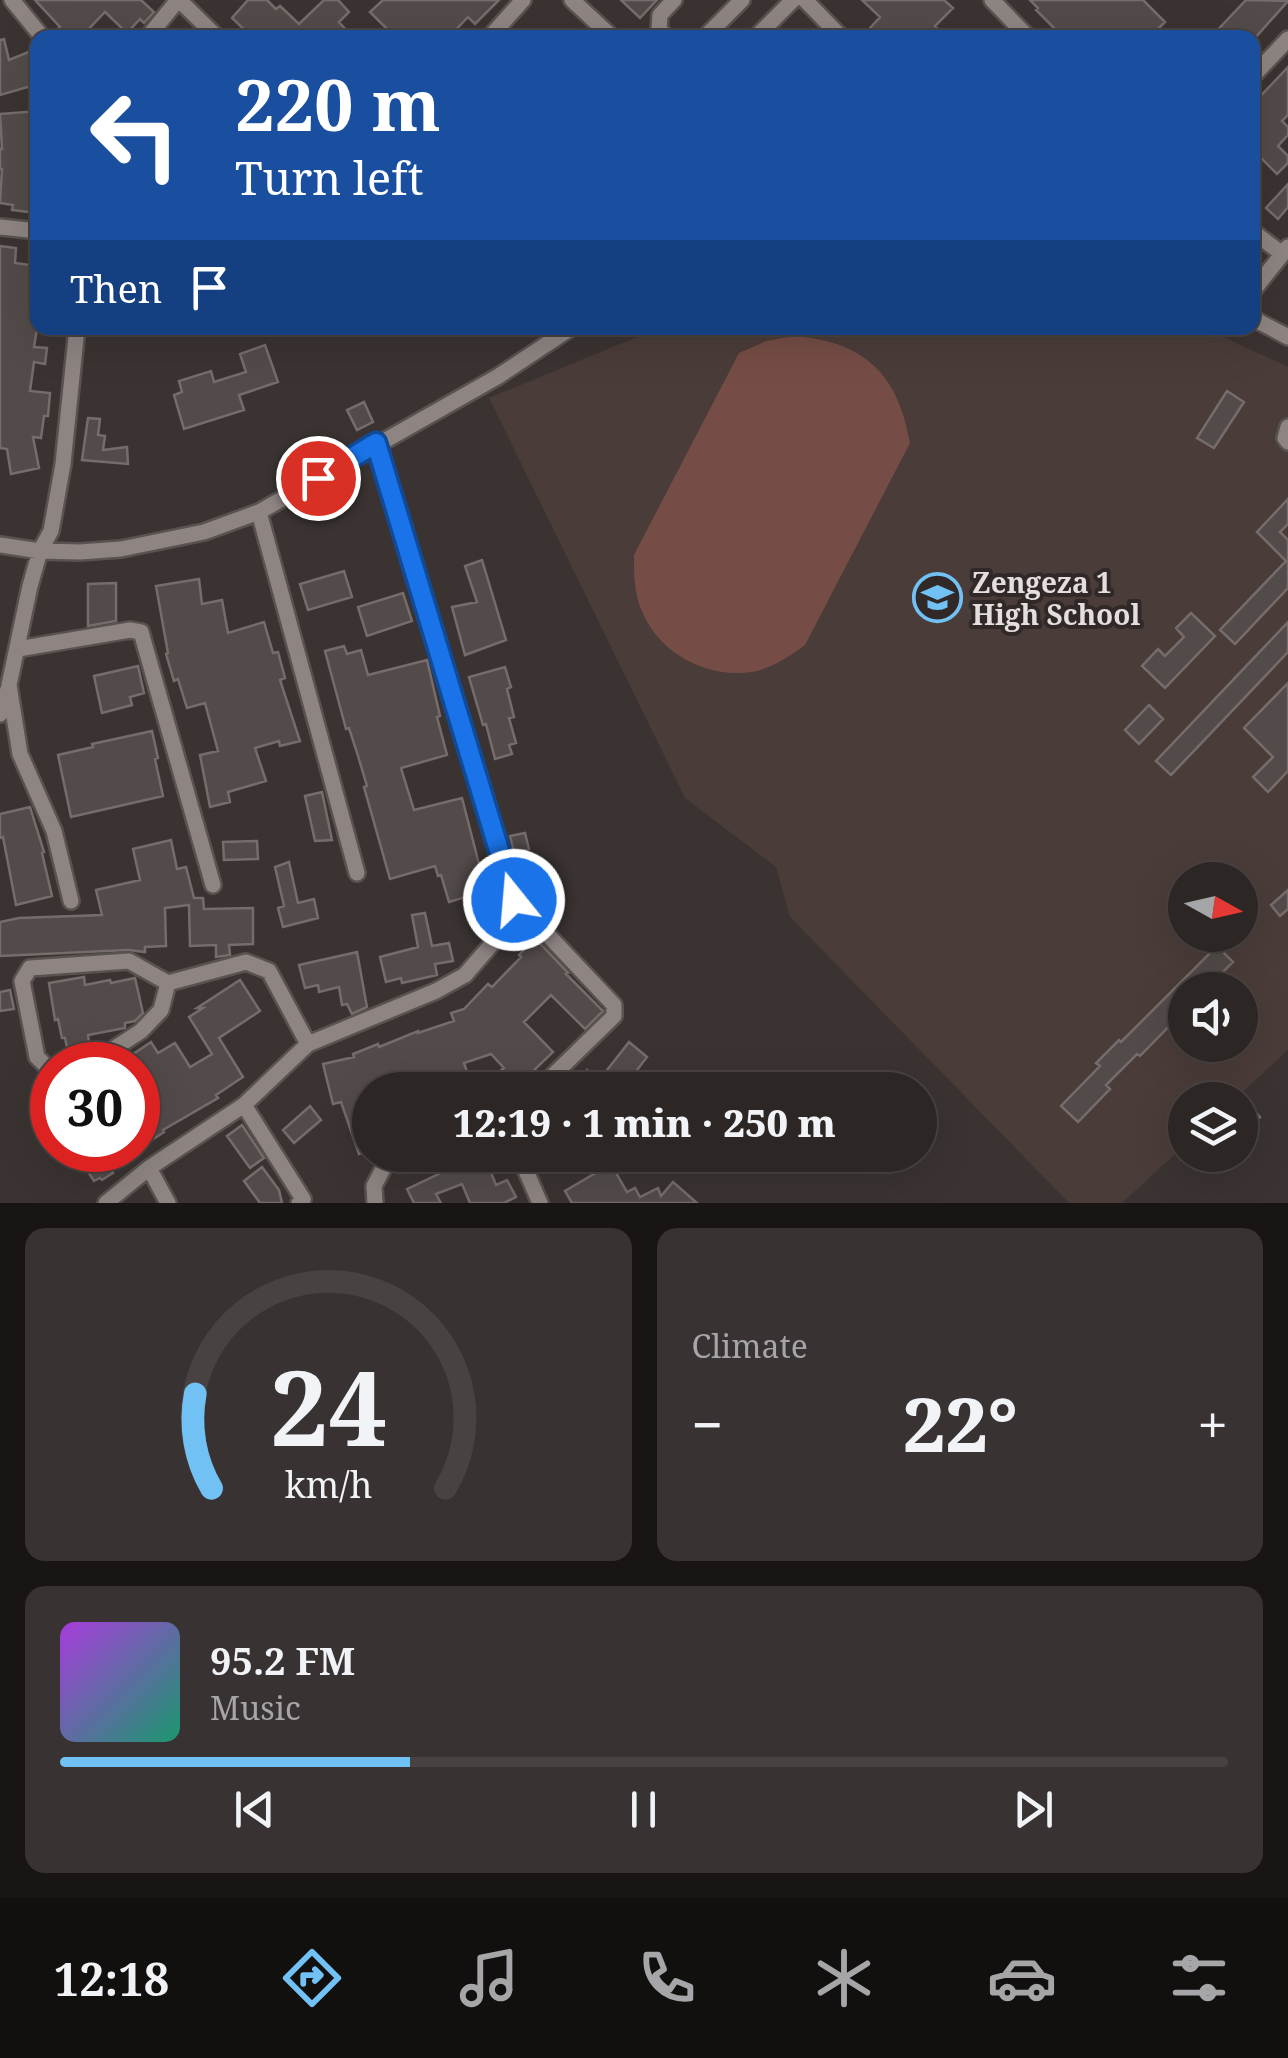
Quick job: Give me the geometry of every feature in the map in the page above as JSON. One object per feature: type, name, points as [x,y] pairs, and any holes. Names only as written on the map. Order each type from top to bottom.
[{"type":"street","points":[[12,0],[37,30]]},
{"type":"street","points":[[154,30],[179,0],[210,30]]},
{"type":"street","points":[[496,30],[523,0]]},
{"type":"street","points":[[572,0],[604,30]]},
{"type":"street","points":[[660,30],[660,15],[674,0]]},
{"type":"street","points":[[712,30],[742,0]]},
{"type":"street","points":[[763,30],[794,0]]},
{"type":"street","points":[[805,0],[834,30]]},
{"type":"street","points":[[992,0],[1020,30]]},
{"type":"street","points":[[1260,69],[1288,39]]},
{"type":"street","points":[[0,228],[30,230]]},
{"type":"street","points":[[1260,236],[1285,250],[1260,282]]},
{"type":"street","points":[[1260,322],[1288,338]]},
{"type":"street","points":[[0,714],[30,586],[40,551],[51,531],[63,464],[76,335]]},
{"type":"street","points":[[0,545],[80,552],[150,544],[204,532],[259,512],[561,335]]},
{"type":"street","points":[[1288,426],[1284,438],[1288,442]]},
{"type":"street","points":[[376,443],[514,900],[614,1005],[614,1016],[556,1072]]},
{"type":"street","points":[[259,512],[357,873]]},
{"type":"street","points":[[18,650],[130,630],[142,632],[214,885]]},
{"type":"street","points":[[9,685],[20,754],[54,831],[71,901]]},
{"type":"street","points":[[160,1161],[244,1105],[308,1044],[465,976],[523,908]]},
{"type":"street","points":[[34,1042],[22,981],[30,968],[130,961],[168,983],[246,962],[269,972],[308,1044]]},
{"type":"street","points":[[124,1042],[162,1010],[168,983]]},
{"type":"street","points":[[244,1105],[303,1199],[299,1203]]},
{"type":"street","points":[[106,1203],[144,1172]]},
{"type":"street","points":[[151,1172],[168,1203]]},
{"type":"street","points":[[375,1203],[374,1186],[381,1172]]},
{"type":"street","points":[[526,1172],[540,1203]]},
{"type":"shaded area","name":"Zengeza 1 High School","points":[[642,335],[1219,335],[1288,367],[1288,1050],[1253,1082],[1168,1082],[1168,1161],[1122,1203],[1069,1203],[790,917],[776,867],[685,798],[489,398]]},
{"type":"shaded area","points":[[795,336],[841,346],[874,366],[897,398],[910,443],[805,645],[757,671],[721,672],[704,668],[673,651],[649,625],[637,596],[634,555],[739,353],[766,341]]},
{"type":"building","points":[[35,0],[141,0],[154,12],[130,30],[124,30],[105,12],[88,30],[57,30],[60,27]]},
{"type":"building","points":[[248,0],[267,0],[276,9],[280,6],[299,24],[324,0],[338,0],[349,12],[339,22],[346,30],[245,30],[232,18]]},
{"type":"building","points":[[383,0],[499,0],[475,24],[468,17],[456,30],[388,30],[370,12]]},
{"type":"building","points":[[621,0],[657,0],[640,18]]},
{"type":"building","points":[[862,0],[944,0],[953,8],[935,26],[939,30],[868,30],[880,17]]},
{"type":"building","points":[[1030,0],[1143,0],[1165,22],[1157,30],[1056,30]]},
{"type":"building","points":[[1246,0],[1288,1],[1260,32],[1218,30]]},
{"type":"building","points":[[4,39],[9,60],[30,51],[30,86],[0,95],[0,40]]},
{"type":"building","points":[[1288,67],[1288,115],[1282,121],[1288,127],[1288,135],[1278,146],[1288,156],[1288,163],[1277,174],[1260,157],[1260,97]]},
{"type":"building","points":[[30,112],[29,212],[12,210],[13,205],[0,203],[0,114]]},
{"type":"building","points":[[1288,184],[1288,207],[1278,219],[1266,208]]},
{"type":"building","points":[[0,246],[16,248],[15,263],[30,265],[30,335],[36,335],[34,347],[47,348],[45,364],[34,362],[30,391],[50,393],[41,438],[33,437],[39,468],[11,474],[7,449],[0,448]]},
{"type":"building","points":[[265,345],[278,382],[239,395],[244,410],[184,429],[174,395],[182,392],[179,381],[211,371],[214,382],[246,372],[240,354]]},
{"type":"building","points":[[1227,391],[1244,402],[1214,448],[1197,438]]},
{"type":"building","points":[[364,402],[373,422],[357,430],[347,410]]},
{"type":"building","points":[[88,418],[100,419],[98,435],[105,436],[103,450],[127,447],[128,464],[82,460]]},
{"type":"building","points":[[1288,499],[1288,524],[1280,532],[1288,540],[1288,588],[1235,644],[1220,630],[1286,561],[1257,532]]},
{"type":"building","points":[[482,560],[506,640],[465,655],[452,607],[477,602],[465,566]]},
{"type":"building","points":[[344,571],[352,597],[308,610],[300,584]]},
{"type":"building","points":[[199,579],[202,604],[222,600],[228,633],[264,622],[273,653],[278,652],[285,678],[280,680],[300,741],[280,746],[279,741],[255,748],[266,781],[228,792],[230,802],[210,807],[200,755],[218,751],[205,703],[187,708],[178,679],[174,681],[156,586]]},
{"type":"building","points":[[116,583],[116,621],[88,626],[88,584]]},
{"type":"building","points":[[403,593],[412,621],[367,636],[358,607]]},
{"type":"building","points":[[1191,613],[1215,636],[1165,688],[1142,666],[1158,649],[1165,656],[1184,637],[1176,628]]},
{"type":"building","points":[[1288,622],[1288,652],[1171,775],[1156,761]]},
{"type":"building","points":[[344,646],[347,654],[361,650],[368,675],[427,660],[447,755],[401,768],[414,810],[462,798],[489,890],[449,902],[435,866],[390,879],[364,787],[367,786],[349,728],[346,729],[325,651]]},
{"type":"building","points":[[138,666],[144,693],[130,697],[132,705],[102,713],[94,676]]},
{"type":"building","points":[[505,667],[514,717],[509,718],[516,743],[509,745],[512,754],[495,759],[469,677]]},
{"type":"building","points":[[1288,683],[1288,771],[1268,792],[1253,777],[1273,757],[1244,728]]},
{"type":"building","points":[[1149,705],[1163,719],[1139,744],[1125,730]]},
{"type":"building","points":[[152,731],[163,796],[71,817],[58,755]]},
{"type":"building","points":[[322,792],[332,840],[315,841],[305,796]]},
{"type":"building","points":[[30,807],[52,896],[16,905],[3,837],[0,838],[0,814]]},
{"type":"building","points":[[525,833],[529,849],[514,852],[510,836]]},
{"type":"building","points":[[171,840],[177,869],[186,867],[194,898],[203,898],[204,909],[253,908],[253,944],[229,945],[230,955],[216,957],[216,945],[190,946],[189,905],[165,908],[166,946],[145,947],[145,952],[0,956],[0,922],[102,915],[96,890],[140,880],[133,849]]},
{"type":"building","points":[[257,841],[258,859],[224,860],[223,842]]},
{"type":"building","points":[[289,862],[298,903],[314,899],[318,918],[283,927],[278,908],[284,906],[275,867]]},
{"type":"building","points":[[1288,890],[1288,909],[1280,916],[1271,905]]},
{"type":"building","points":[[425,913],[432,946],[449,943],[453,961],[435,964],[437,975],[402,983],[401,978],[386,982],[380,957],[418,947],[412,915]]},
{"type":"building","points":[[535,938],[603,1011],[585,1029],[551,995],[524,1022],[553,1052],[532,1072],[501,1072],[504,1068],[491,1054],[464,1063],[467,1072],[352,1072],[352,1134],[341,1102],[333,1104],[323,1064],[354,1057],[353,1054],[378,1044],[379,1047],[454,1021],[451,1013],[464,1009],[488,984],[492,987]]},
{"type":"building","points":[[357,952],[367,1007],[352,1014],[347,1004],[342,1005],[339,987],[319,992],[318,985],[305,988],[299,965]]},
{"type":"building","points":[[1211,952],[1223,952],[1233,962],[1223,972],[1191,972]]},
{"type":"building","points":[[84,977],[85,985],[135,978],[143,1013],[135,1021],[125,1023],[125,1028],[88,1035],[89,1042],[66,1042],[58,1019],[55,1020],[49,983]]},
{"type":"building","points":[[240,980],[260,1011],[219,1038],[243,1077],[160,1135],[160,1052],[175,1043],[190,1067],[212,1054],[189,1017],[203,1008],[197,1008]]},
{"type":"building","points":[[10,990],[14,1009],[0,1011],[0,992]]},
{"type":"building","points":[[1168,995],[1168,1027],[1106,1085],[1110,1089],[1078,1122],[1061,1106],[1100,1066],[1096,1063]]},
{"type":"building","points":[[629,1042],[647,1057],[636,1072],[605,1072]]},
{"type":"building","points":[[310,1106],[321,1120],[294,1143],[283,1130]]},
{"type":"building","points":[[242,1125],[264,1158],[250,1168],[227,1136]]},
{"type":"building","points":[[262,1167],[279,1190],[282,1203],[260,1203],[244,1181]]},
{"type":"building","points":[[88,1172],[113,1173],[102,1180],[94,1181]]},
{"type":"building","points":[[491,1172],[496,1185],[507,1180],[516,1197],[504,1203],[470,1203],[462,1184],[436,1194],[441,1203],[414,1203],[407,1189],[439,1174]]},
{"type":"building","points":[[597,1172],[616,1172],[627,1192],[635,1188],[640,1197],[658,1188],[661,1196],[673,1182],[697,1203],[572,1203],[565,1191]]},
{"type":"place","name":"Zengeza 1 High School","points":[[937,598]]},
{"type":"route","points":[[318,478],[376,443],[514,900]]}]
